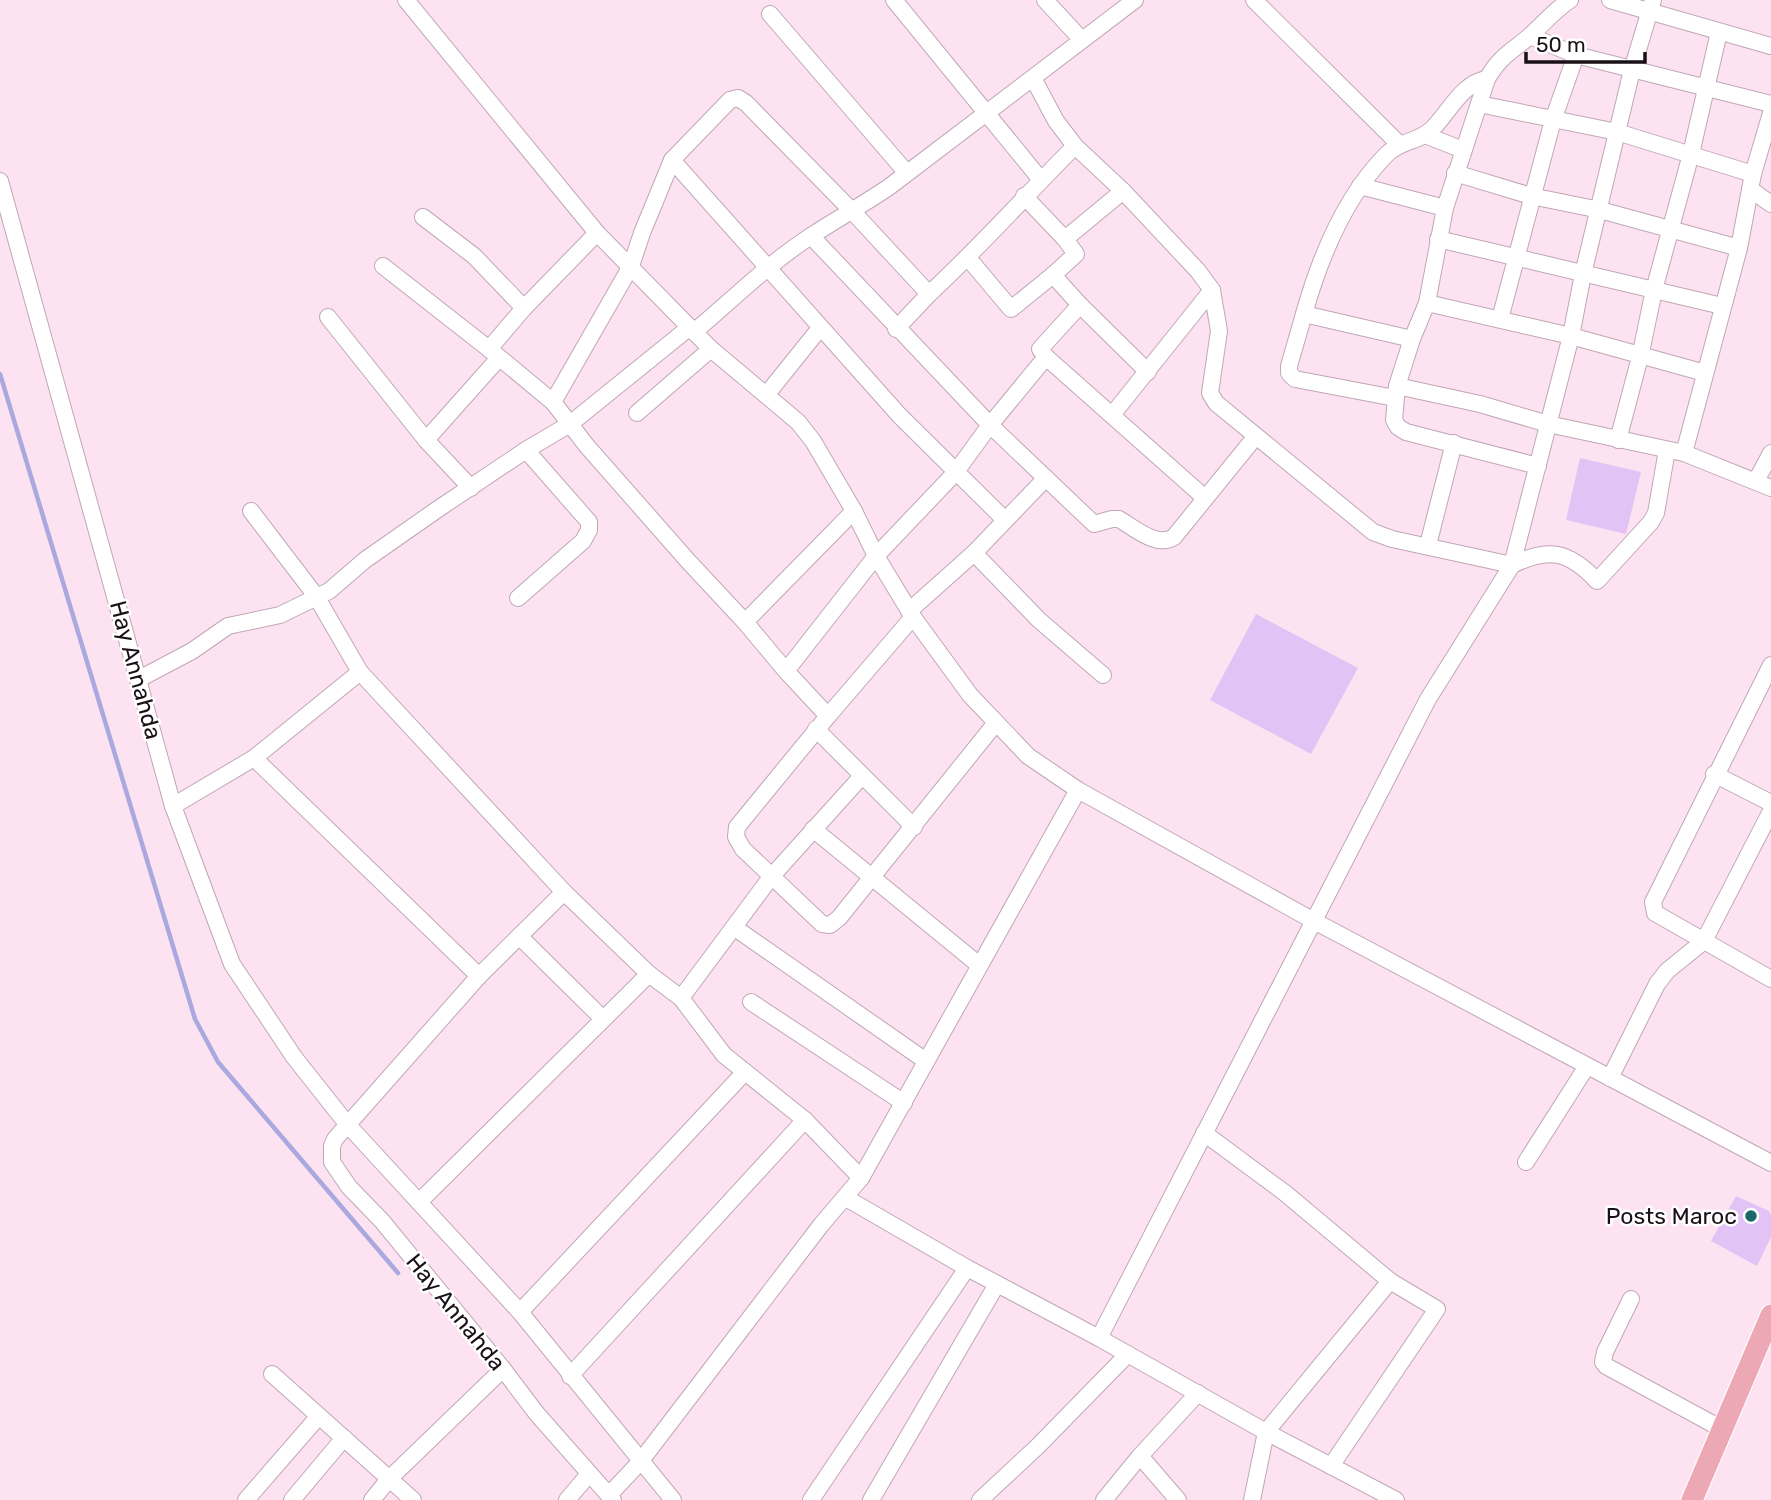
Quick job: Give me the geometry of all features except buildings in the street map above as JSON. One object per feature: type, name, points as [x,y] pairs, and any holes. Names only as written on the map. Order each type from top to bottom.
[{"type":"main road","points":[[1692,1500],[1771,1315]]},
{"type":"street","points":[[406,0],[597,233],[710,349],[798,422],[813,441],[911,614],[970,695],[1028,756],[1078,790],[1314,920],[1771,1163]]},
{"type":"street","points":[[894,0],[1041,180]]},
{"type":"street","points":[[1045,0],[1081,39]]},
{"type":"street","points":[[1253,0],[1399,144]]},
{"type":"street","points":[[1610,0],[1651,6],[1719,32],[1771,46]]},
{"type":"street","points":[[139,679],[192,651],[228,626],[280,615],[329,591],[365,559],[526,450],[570,424],[811,236],[853,212],[986,114],[1128,2]]},
{"type":"street","points":[[1538,466],[1406,432],[1398,427],[1394,420],[1396,392],[1412,339],[1427,303],[1445,208],[1487,79],[1495,64],[1530,36],[1562,2]]},
{"type":"street","points":[[1099,1338],[1428,699],[1512,565],[1571,336],[1583,274],[1632,69],[1651,6]]},
{"type":"street","points":[[770,14],[906,173]]},
{"type":"street","points":[[1618,440],[1654,290],[1691,154],[1719,32]]},
{"type":"street","points":[[1530,36],[1576,55],[1771,104]]},
{"type":"street","points":[[1500,319],[1531,196],[1553,120],[1576,55]]},
{"type":"street","points":[[1033,78],[1056,121],[1075,146],[1123,191],[1198,271],[1212,290],[1219,331],[1210,393],[1216,403],[1373,532],[1512,565],[1542,554],[1561,556],[1581,564],[1597,581],[1643,532],[1656,513],[1705,373],[1739,248],[1752,181],[1770,120]]},
{"type":"street","points":[[1487,79],[1469,85],[1425,135],[1399,144],[1387,153],[1360,186],[1326,248],[1304,314],[1289,373],[1295,379],[1480,404],[1548,424],[1676,452],[1763,485],[1771,453]]},
{"type":"street","points":[[552,402],[631,267],[672,160],[730,100],[738,98],[746,103],[929,294]]},
{"type":"street","points":[[1479,104],[1617,132],[1691,154],[1752,181],[1771,204]]},
{"type":"street","points":[[1425,135],[1463,150]]},
{"type":"street","points":[[896,329],[1075,146]]},
{"type":"street","points":[[672,160],[820,328],[955,473],[1005,520]]},
{"type":"street","points":[[1455,173],[1531,196],[1600,210],[1739,248]]},
{"type":"street","name":"Hay Annahda","points":[[0,181],[173,806],[232,964],[294,1057],[347,1124],[520,1312],[673,1500]]},
{"type":"street","points":[[1360,186],[1445,208]]},
{"type":"street","points":[[1065,239],[1123,191]]},
{"type":"street","points":[[968,258],[1011,309],[1076,254],[1024,196]]},
{"type":"street","points":[[423,217],[474,256],[524,308]]},
{"type":"street","points":[[426,440],[494,354],[524,308],[597,233]]},
{"type":"street","points":[[811,236],[896,329],[990,425],[1094,524],[1119,519],[1159,541],[1168,541],[1256,436]]},
{"type":"street","points":[[1438,239],[1722,306]]},
{"type":"street","points":[[383,267],[552,402],[586,445],[828,716]]},
{"type":"street","points":[[1053,275],[1148,372]]},
{"type":"street","points":[[1112,415],[1212,290]]},
{"type":"street","points":[[1427,303],[1571,336],[1705,373]]},
{"type":"street","points":[[1080,305],[1040,349],[1205,498]]},
{"type":"street","points":[[1304,314],[1412,339]]},
{"type":"street","points":[[328,317],[426,440],[471,488]]},
{"type":"street","points":[[767,394],[820,328]]},
{"type":"street","points":[[636,413],[710,349]]},
{"type":"street","points":[[786,671],[876,556],[955,473],[1046,357]]},
{"type":"street","points":[[1428,545],[1454,443]]},
{"type":"street","points":[[518,598],[583,541],[589,530],[589,523],[526,450]]},
{"type":"street","points":[[995,724],[914,827],[839,918],[830,925],[822,924],[771,877],[743,849],[736,837],[737,827],[911,614],[1046,478]]},
{"type":"street","points":[[251,511],[316,596],[360,672],[564,892],[649,974],[681,998],[724,1055],[805,1120],[861,1178]]},
{"type":"street","points":[[745,622],[854,511]]},
{"type":"street","points":[[974,553],[1039,620],[1103,674]]},
{"type":"street","points":[[1771,665],[1714,774],[1653,902],[1655,913],[1771,979]]},
{"type":"street","points":[[173,806],[254,758],[360,672]]},
{"type":"street","points":[[816,729],[914,827]]},
{"type":"street","points":[[254,758],[479,976]]},
{"type":"street","points":[[1714,774],[1771,803]]},
{"type":"street","points":[[681,998],[771,877],[862,776]]},
{"type":"street","name":"Hay Annahda","points":[[347,1124],[332,1146],[332,1162],[349,1187],[382,1222],[503,1368],[537,1414],[611,1497],[821,1225],[861,1178],[1078,790]]},
{"type":"street","points":[[1610,1078],[1657,984],[1667,971],[1704,940],[1771,811]]},
{"type":"street","points":[[813,829],[979,965]]},
{"type":"street","points":[[347,1124],[479,976],[564,892]]},
{"type":"street","points":[[735,928],[926,1060]]},
{"type":"street","points":[[519,936],[603,1019]]},
{"type":"street","points":[[419,1202],[649,974]]},
{"type":"street","points":[[751,1002],[904,1103]]},
{"type":"street","points":[[1526,1162],[1587,1066]]},
{"type":"street","points":[[520,1312],[745,1072]]},
{"type":"street","points":[[570,1376],[805,1120]]},
{"type":"street","points":[[1204,1133],[1285,1193],[1390,1281],[1434,1306],[1436,1312],[1393,1371],[1331,1466]]},
{"type":"street","points":[[846,1198],[996,1284],[1396,1500]]},
{"type":"street","points":[[811,1500],[967,1268]]},
{"type":"street","points":[[1252,1500],[1266,1432],[1390,1281]]},
{"type":"street","points":[[871,1500],[996,1284]]},
{"type":"street","points":[[1631,1299],[1603,1355],[1606,1366],[1722,1429]]},
{"type":"street","points":[[980,1500],[1038,1447],[1128,1354]]},
{"type":"street","points":[[372,1500],[389,1479],[503,1368]]},
{"type":"street","points":[[272,1374],[414,1500]]},
{"type":"street","points":[[1104,1500],[1198,1393]]},
{"type":"street","points":[[246,1500],[319,1416]]},
{"type":"street","points":[[292,1500],[344,1438]]},
{"type":"street","points":[[1140,1456],[1178,1500]]},
{"type":"street","points":[[567,1500],[589,1474]]},
{"type":"waterway","points":[[0,374],[195,1019],[218,1062],[398,1273]]},
{"type":"place","name":"Posts Maroc","points":[[1751,1216]]}]
